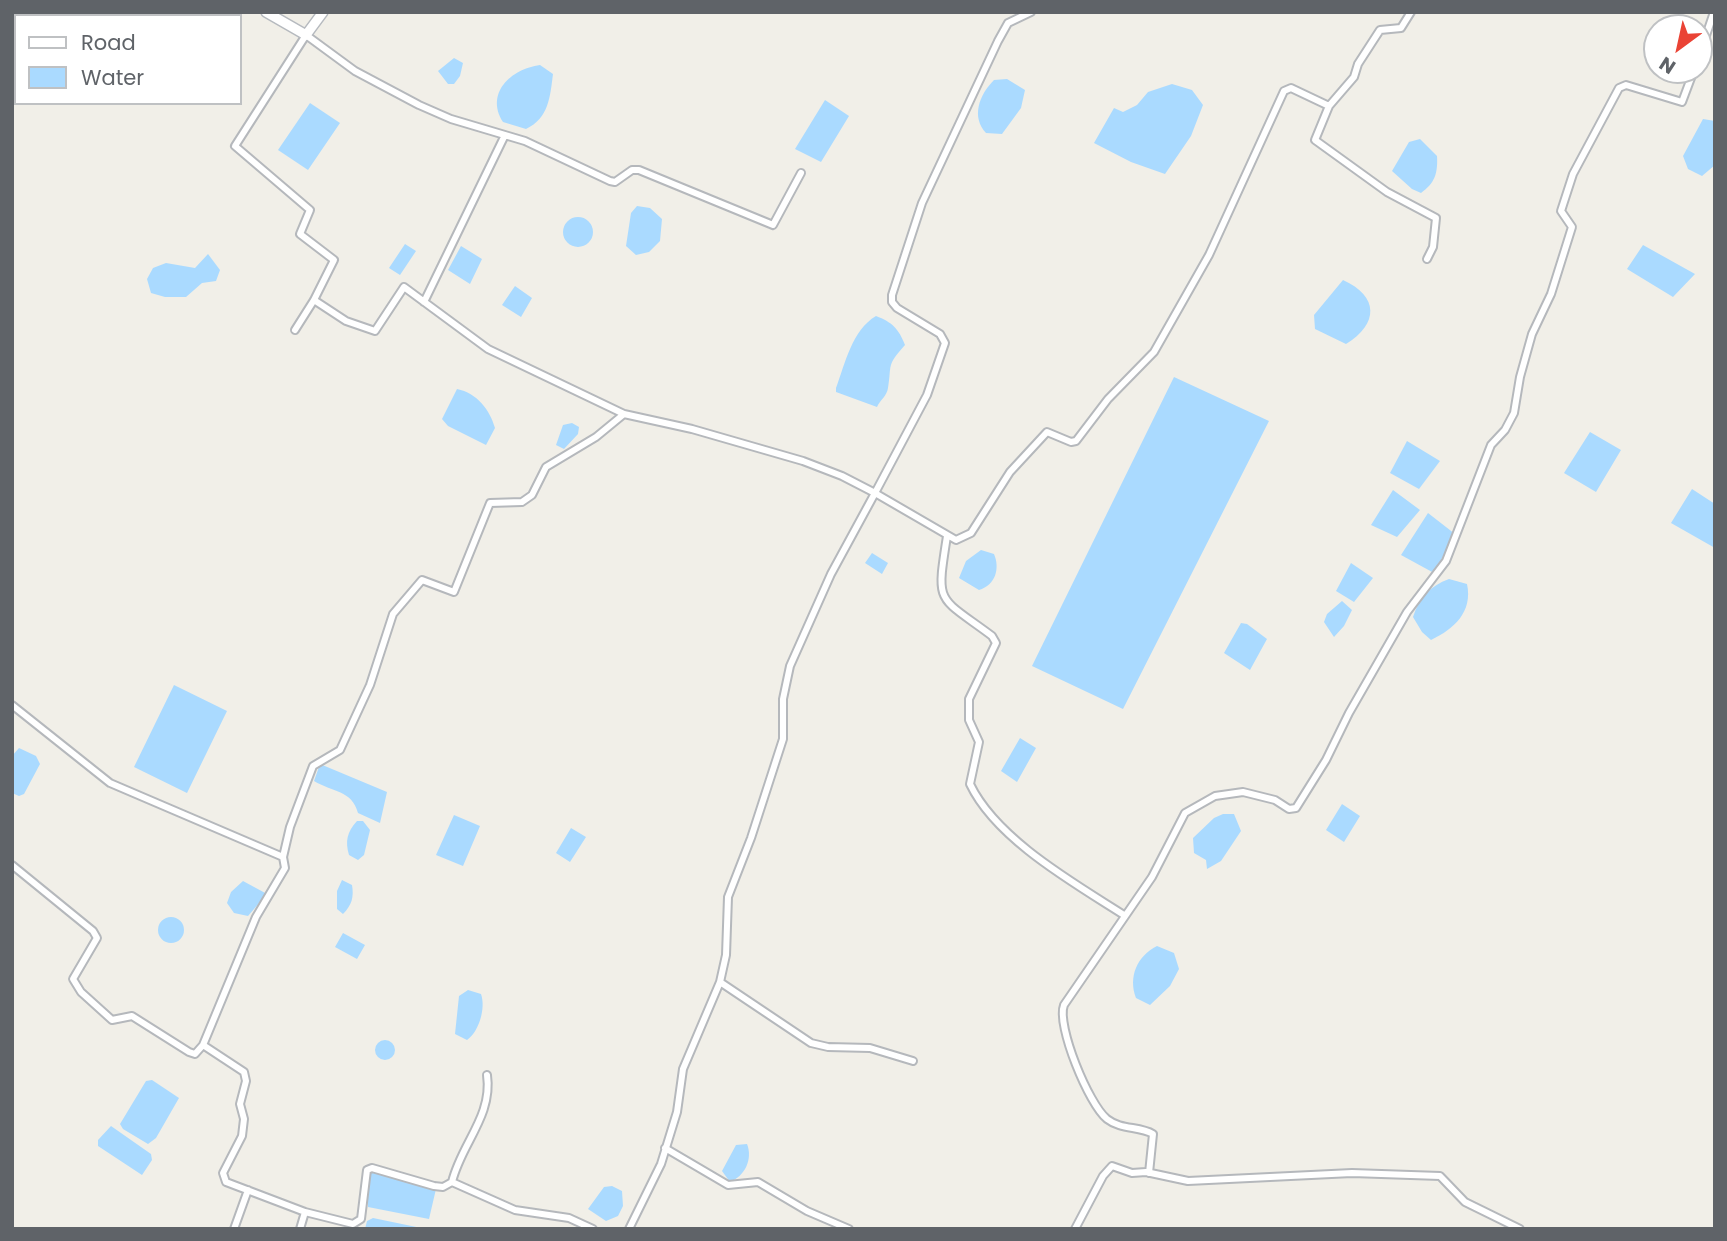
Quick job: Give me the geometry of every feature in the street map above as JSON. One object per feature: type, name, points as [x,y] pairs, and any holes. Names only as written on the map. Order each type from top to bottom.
[{"type":"main road","points":[[266,12],[306,35],[323,12]]},
{"type":"street","points":[[629,1229],[661,1164],[677,1112],[683,1069],[720,982],[726,955],[728,897],[751,838],[782,738],[783,699],[790,666],[831,574],[927,395],[944,353],[946,343],[940,334],[892,302],[922,203],[1008,23],[1031,12]]},
{"type":"street","points":[[1412,12],[1401,28],[1380,30],[1354,77],[1329,106],[1315,140],[1387,192],[1436,218],[1433,247],[1427,258]]},
{"type":"street","points":[[295,330],[334,260],[300,234],[310,210],[235,146],[306,35],[355,71],[419,106],[451,120],[525,141],[610,181],[615,182],[632,170],[653,174],[769,224],[777,222],[800,173]]},
{"type":"street","points":[[1149,1173],[1153,1134],[1116,1125],[1093,1106],[1073,1058],[1061,1015],[1064,1006],[1152,877],[1185,813],[1215,796],[1243,792],[1275,800],[1289,809],[1296,808],[1326,760],[1407,612],[1446,561],[1491,445],[1505,430],[1514,413],[1520,377],[1532,334],[1551,294],[1572,227],[1561,211],[1573,174],[1619,88],[1626,85],[1682,102],[1689,84]]},
{"type":"street","points":[[314,300],[346,321],[372,331],[377,328],[400,289],[408,289],[488,349],[624,414],[692,429],[803,461],[875,493],[956,540],[971,533],[1010,472],[1047,432],[1071,442],[1076,441],[1108,399],[1154,352],[1209,255],[1284,91],[1291,88],[1329,106]]},
{"type":"street","points":[[424,302],[505,135]]},
{"type":"street","points":[[12,865],[83,922],[97,938],[73,979],[81,992],[112,1020],[132,1016],[195,1054],[203,1045],[257,917],[285,868],[282,857],[313,766],[340,750],[370,685],[393,614],[422,580],[454,592],[490,503],[522,502],[532,495],[546,467],[596,437],[624,414]]},
{"type":"street","points":[[947,536],[940,583],[945,601],[992,636],[996,643],[969,699],[969,720],[979,742],[970,784],[987,810],[1021,844],[1124,915]]},
{"type":"street","points":[[12,705],[110,783],[282,857]]},
{"type":"street","points":[[720,982],[811,1043],[828,1047],[870,1048],[913,1061]]},
{"type":"street","points":[[203,1045],[244,1072],[246,1081],[240,1104],[244,1119],[242,1136],[223,1178],[306,1212],[358,1223],[369,1168],[410,1176],[434,1186],[443,1187],[452,1182],[455,1168],[487,1105],[487,1075]]},
{"type":"street","points":[[664,1148],[727,1185],[758,1182],[807,1211],[849,1229]]},
{"type":"street","points":[[1075,1229],[1108,1168],[1112,1166],[1132,1173],[1149,1173],[1188,1181],[1352,1173],[1440,1176],[1465,1202],[1520,1229]]},
{"type":"street","points":[[452,1182],[515,1210],[569,1218],[593,1229]]},
{"type":"street","points":[[233,1229],[248,1190]]},
{"type":"street","points":[[300,1229],[306,1212]]},
{"type":"water","points":[[454,58],[463,63],[460,76],[454,84],[448,84],[438,71]]},
{"type":"water","points":[[540,65],[553,74],[544,113],[526,129],[503,122],[497,101],[504,84],[519,72]]},
{"type":"water","points":[[1007,79],[1025,90],[1021,108],[1002,134],[986,133],[979,120],[981,99],[994,80]]},
{"type":"water","points":[[1172,84],[1192,90],[1203,105],[1191,136],[1165,174],[1131,162],[1094,143],[1114,108],[1123,112],[1137,105],[1148,92]]},
{"type":"water","points":[[825,100],[849,116],[821,162],[795,149]]},
{"type":"water","points":[[310,103],[340,123],[308,170],[278,150]]},
{"type":"water","points":[[1703,119],[1715,121],[1715,165],[1702,176],[1688,169],[1683,156]]},
{"type":"water","points":[[1420,139],[1437,156],[1436,173],[1421,193],[1412,189],[1392,171],[1409,142]]},
{"type":"water","points":[[637,206],[650,208],[662,219],[660,241],[649,252],[636,255],[626,246],[631,213]]},
{"type":"water","points":[[578,217],[589,221],[593,232],[589,243],[578,247],[567,243],[563,232],[567,221]]},
{"type":"water","points":[[405,244],[416,251],[400,275],[389,268]]},
{"type":"water","points":[[1643,245],[1695,274],[1673,297],[1627,269]]},
{"type":"water","points":[[461,246],[482,259],[470,284],[448,270]]},
{"type":"water","points":[[208,254],[220,270],[216,281],[202,283],[186,297],[165,297],[151,293],[147,279],[153,268],[166,263],[195,268]]},
{"type":"water","points":[[1343,280],[1363,294],[1370,310],[1365,328],[1346,344],[1315,329],[1314,315]]},
{"type":"water","points":[[515,286],[532,298],[521,317],[502,305]]},
{"type":"water","points":[[876,316],[894,327],[905,345],[892,362],[887,391],[877,407],[836,392],[855,339]]},
{"type":"water","points":[[1174,377],[1269,421],[1123,709],[1032,666]]},
{"type":"water","points":[[457,389],[471,394],[482,403],[490,415],[495,428],[486,445],[448,426],[442,419]]},
{"type":"water","points":[[572,423],[579,427],[578,434],[564,449],[556,445],[563,425]]},
{"type":"water","points":[[1590,432],[1621,450],[1596,492],[1564,473]]},
{"type":"water","points":[[1407,441],[1440,461],[1419,489],[1390,473]]},
{"type":"water","points":[[1692,489],[1715,504],[1715,548],[1671,523]]},
{"type":"water","points":[[1393,490],[1420,510],[1397,537],[1371,525]]},
{"type":"water","points":[[1428,513],[1455,534],[1434,573],[1401,555]]},
{"type":"water","points":[[981,550],[994,554],[997,565],[993,580],[979,590],[959,578],[966,561]]},
{"type":"water","points":[[872,553],[888,563],[882,574],[865,563]]},
{"type":"water","points":[[1351,563],[1373,578],[1354,602],[1336,591]]},
{"type":"water","points":[[1449,579],[1467,584],[1467,603],[1454,625],[1431,640],[1422,632],[1413,617],[1426,594]]},
{"type":"water","points":[[1342,601],[1352,610],[1344,626],[1334,637],[1324,622],[1327,614]]},
{"type":"water","points":[[1241,623],[1247,624],[1267,639],[1250,670],[1224,653]]},
{"type":"water","points":[[174,685],[227,711],[187,793],[134,767]]},
{"type":"water","points":[[1020,738],[1036,748],[1017,782],[1001,771]]},
{"type":"water","points":[[19,748],[36,756],[40,764],[24,794],[19,796],[12,793],[12,756]]},
{"type":"water","points":[[320,764],[387,792],[380,823],[358,813],[355,805],[346,796],[314,781]]},
{"type":"water","points":[[1342,804],[1360,816],[1344,842],[1326,830]]},
{"type":"water","points":[[1223,814],[1234,814],[1241,831],[1221,861],[1207,869],[1206,860],[1194,853],[1193,838],[1214,818]]},
{"type":"water","points":[[454,815],[480,826],[463,866],[436,855]]},
{"type":"water","points":[[357,821],[363,821],[370,830],[364,855],[358,860],[349,855],[347,845],[349,833]]},
{"type":"water","points":[[571,828],[586,837],[570,862],[556,853]]},
{"type":"water","points":[[342,880],[352,885],[353,893],[352,901],[343,914],[337,909],[337,891]]},
{"type":"water","points":[[243,881],[267,894],[248,916],[234,913],[227,903],[231,892]]},
{"type":"water","points":[[171,917],[180,921],[184,930],[180,939],[171,943],[162,939],[158,930],[162,921]]},
{"type":"water","points":[[343,933],[365,945],[357,959],[335,947]]},
{"type":"water","points":[[1157,946],[1174,953],[1179,969],[1170,986],[1150,1005],[1136,998],[1133,982],[1139,961]]},
{"type":"water","points":[[468,990],[481,994],[483,1006],[478,1026],[467,1040],[455,1034],[459,996]]},
{"type":"water","points":[[381,1040],[389,1040],[395,1050],[389,1060],[381,1060],[375,1054],[375,1046]]},
{"type":"water","points":[[152,1080],[179,1098],[156,1138],[148,1144],[123,1129],[120,1124],[146,1081]]},
{"type":"water","points":[[111,1126],[151,1154],[152,1160],[142,1175],[98,1146],[98,1140]]},
{"type":"water","points":[[747,1144],[749,1155],[744,1171],[730,1182],[722,1171],[736,1145]]},
{"type":"water","points":[[373,1171],[436,1189],[429,1219],[368,1207],[368,1177]]},
{"type":"water","points":[[612,1186],[622,1191],[623,1206],[618,1216],[606,1221],[588,1209],[604,1187]]},
{"type":"water","points":[[373,1218],[426,1229],[365,1229],[367,1221]]}]
